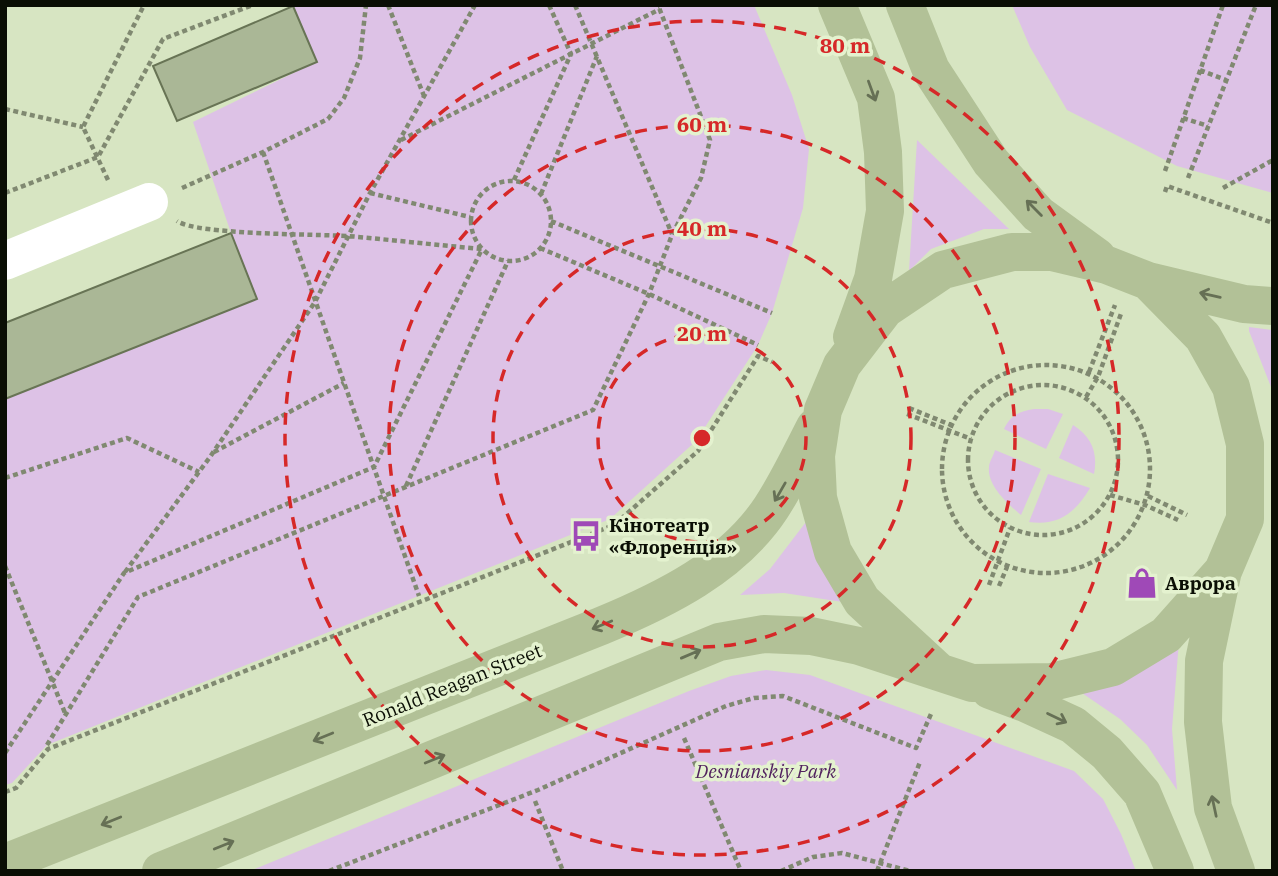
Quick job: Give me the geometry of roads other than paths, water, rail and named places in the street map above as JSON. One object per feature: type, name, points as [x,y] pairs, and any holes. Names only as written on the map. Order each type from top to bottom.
[{"type":"main road","points":[[837,5],[876,98],[883,152],[885,211],[873,279],[824,410],[816,456],[818,498],[833,552],[862,601],[955,677],[1052,682],[1113,667],[1166,635],[1223,571]]},
{"type":"main road","points":[[905,5],[931,70],[991,162],[1038,214],[1107,265],[1136,294],[1203,337],[1231,387],[1245,444],[1245,519]]},
{"type":"main road","points":[[842,365],[885,309],[943,270],[1012,252],[1052,253],[1107,265]]},
{"type":"main road","points":[[1136,294],[1273,306]]},
{"type":"main road","name":"Ronald Reagan Street","points":[[5,863],[601,626],[675,591],[734,552],[770,510],[824,410]]},
{"type":"main road","points":[[1236,871],[1213,808],[1203,722],[1205,661],[1223,571],[1245,519],[1273,478]]},
{"type":"main road","points":[[161,871],[719,642],[764,634],[811,636],[859,646],[1025,703],[1073,726],[1107,753],[1142,793],[1175,871]]},
{"type":"lane","points":[[5,261],[136,207]]},
{"type":"place","name":"Кінотеатр «Флоренція»","points":[[586,536]]},
{"type":"place","name":"Аврора","points":[[1142,583]]},
{"type":"park label","name":"Desnianskiy Park","points":[[766,771]]}]
